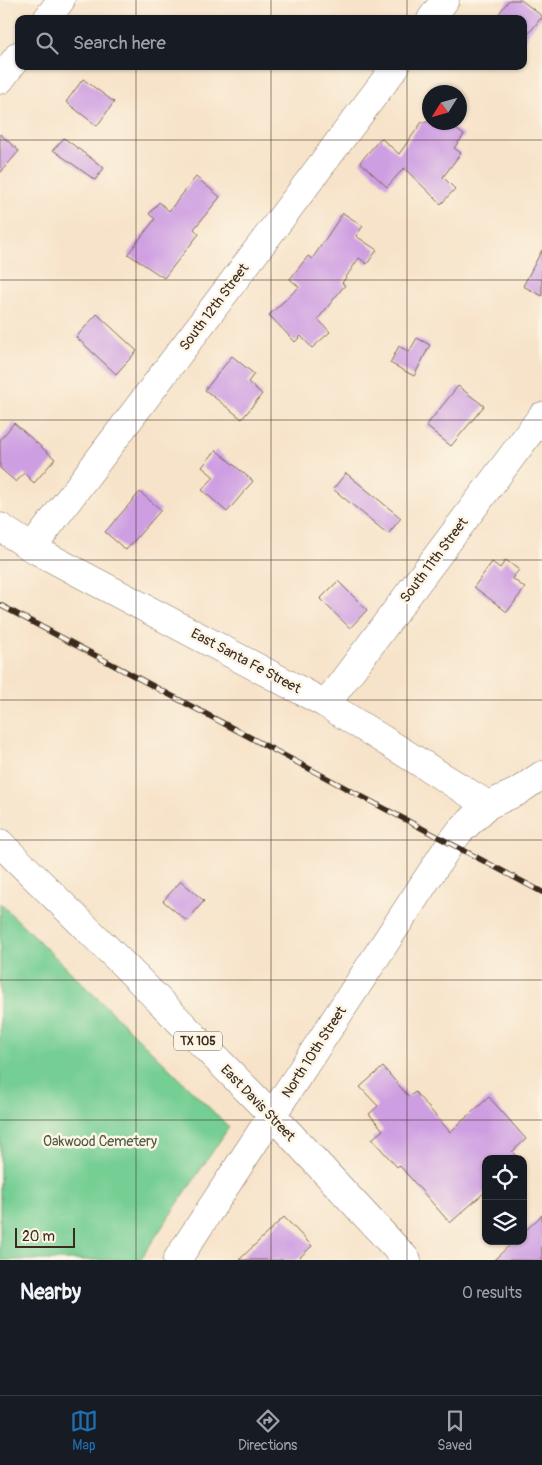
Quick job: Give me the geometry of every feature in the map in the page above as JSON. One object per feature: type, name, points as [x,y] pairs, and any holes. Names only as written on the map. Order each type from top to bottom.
[{"type":"street","points":[[50,15],[61,0]]},
{"type":"street","points":[[434,15],[446,0]]},
{"type":"street","points":[[0,80],[15,60]]},
{"type":"street","name":"South 12th Street","points":[[32,548],[393,70]]},
{"type":"street","name":"South 11th Street","points":[[326,704],[542,416]]},
{"type":"street","name":"East Santa Fe Street","points":[[0,527],[32,548],[326,704],[488,805]]},
{"type":"street","name":"North 10th Street","points":[[177,1260],[450,844],[460,831],[488,805],[517,792],[542,775]]},
{"type":"street","name":"East Davis Street","points":[[0,842],[273,1116],[407,1260]]},
{"type":"green space","name":"Oakwood Cemetery","points":[[0,903],[229,1127],[140,1260],[0,1260]]},
{"type":"building","points":[[509,0],[521,0],[542,16],[542,19],[527,36],[527,15],[498,15]]},
{"type":"building","points":[[83,79],[114,102],[97,126],[66,102]]},
{"type":"building","points":[[422,122],[422,130],[457,130],[464,135],[454,148],[461,153],[443,177],[455,189],[441,204],[404,168],[387,187],[360,162],[381,138],[399,154]]},
{"type":"building","points":[[0,134],[19,151],[0,173]]},
{"type":"building","points":[[64,138],[104,168],[95,180],[53,150]]},
{"type":"building","points":[[196,177],[220,197],[194,229],[199,234],[164,278],[128,254],[155,219],[149,214],[159,202],[169,211]]},
{"type":"building","points":[[343,213],[363,226],[356,236],[377,250],[367,264],[359,258],[342,283],[345,285],[318,319],[330,332],[312,348],[301,336],[295,342],[269,315],[299,287],[290,279],[308,256],[312,259]]},
{"type":"building","points":[[542,250],[542,296],[523,286]]},
{"type":"building","points":[[97,314],[137,351],[116,374],[76,337]]},
{"type":"building","points":[[417,338],[430,345],[414,376],[390,363],[399,346],[409,352]]},
{"type":"building","points":[[232,356],[254,374],[248,382],[262,394],[242,419],[205,390]]},
{"type":"building","points":[[458,386],[484,406],[451,446],[426,426]]},
{"type":"building","points":[[14,423],[55,459],[34,483],[24,473],[16,482],[0,468],[0,440]]},
{"type":"building","points":[[216,450],[253,481],[227,512],[202,490],[214,477],[202,467]]},
{"type":"building","points":[[346,473],[401,518],[388,534],[333,489]]},
{"type":"building","points":[[140,492],[161,510],[126,550],[105,532]]},
{"type":"building","points":[[506,560],[519,570],[512,578],[525,588],[507,612],[474,587],[492,562],[500,568]]},
{"type":"building","points":[[338,581],[367,610],[350,628],[320,599]]},
{"type":"building","points":[[181,881],[204,901],[187,921],[163,901]]},
{"type":"building","points":[[383,1067],[409,1097],[415,1092],[450,1132],[489,1097],[526,1139],[512,1152],[515,1155],[482,1155],[482,1195],[450,1223],[399,1165],[397,1167],[372,1139],[383,1130],[369,1114],[378,1106],[360,1087]]},
{"type":"building","points":[[542,1215],[542,1260],[494,1260],[510,1245],[527,1245],[527,1229]]},
{"type":"building","points":[[284,1217],[312,1246],[297,1260],[239,1260]]},
{"type":"railway","points":[[0,605],[542,892]]}]
